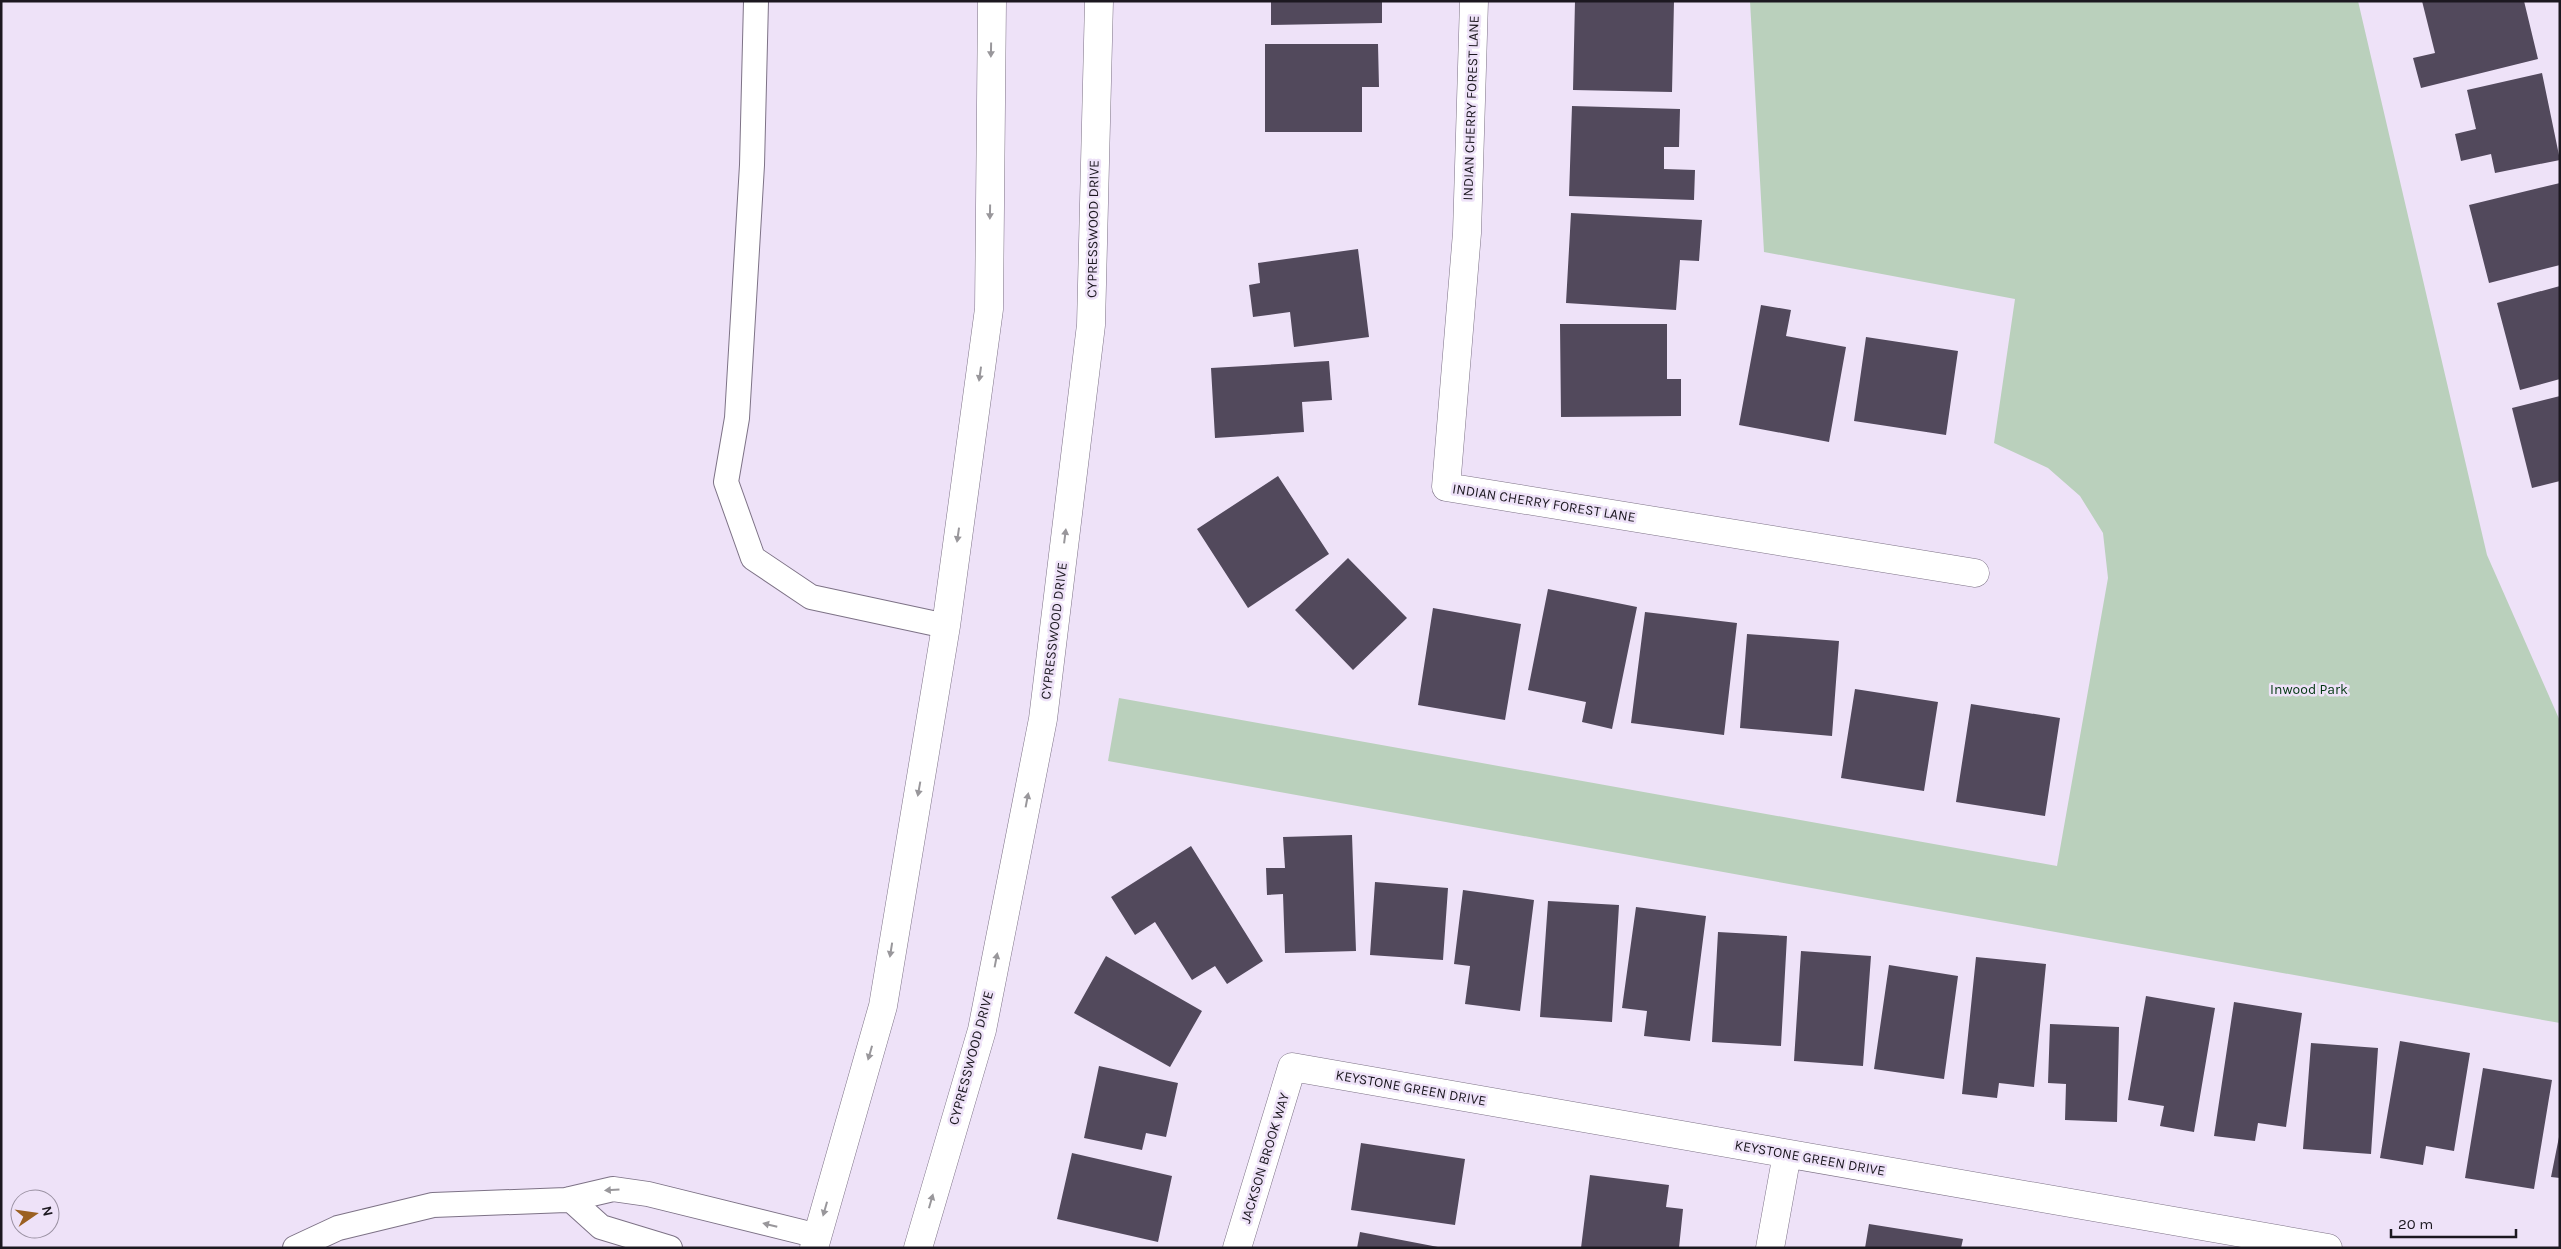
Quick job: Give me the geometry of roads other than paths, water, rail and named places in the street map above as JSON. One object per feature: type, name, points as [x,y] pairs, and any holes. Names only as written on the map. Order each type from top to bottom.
[{"type":"main road","points":[[816,1242],[883,1006],[946,626],[989,309],[992,1]]},
{"type":"main road","name":"CYPRESSWOOD DRIVE","points":[[918,1248],[982,1030],[1043,719],[1091,325],[1098,1]]},
{"type":"main road","name":"INDIAN CHERRY FOREST LANE","points":[[1474,1],[1467,233],[1446,488],[1976,573]]},
{"type":"main road","name":"KEYSTONE GREEN DRIVE","points":[[1292,1067],[2278,1243],[2328,1248]]},
{"type":"main road","name":"JACKSON BROOK WAY","points":[[1238,1248],[1292,1067]]},
{"type":"main road","points":[[1770,1248],[1787,1154]]},
{"type":"lane","points":[[756,1],[752,165],[738,408],[726,482],[753,558],[811,597],[946,626]]},
{"type":"lane","points":[[295,1248],[338,1228],[433,1205],[570,1199],[613,1188],[648,1194],[816,1242]]},
{"type":"lane","points":[[570,1199],[600,1227],[670,1248]]},
{"type":"park label","name":"Inwood Park","points":[[2309,689]]}]
